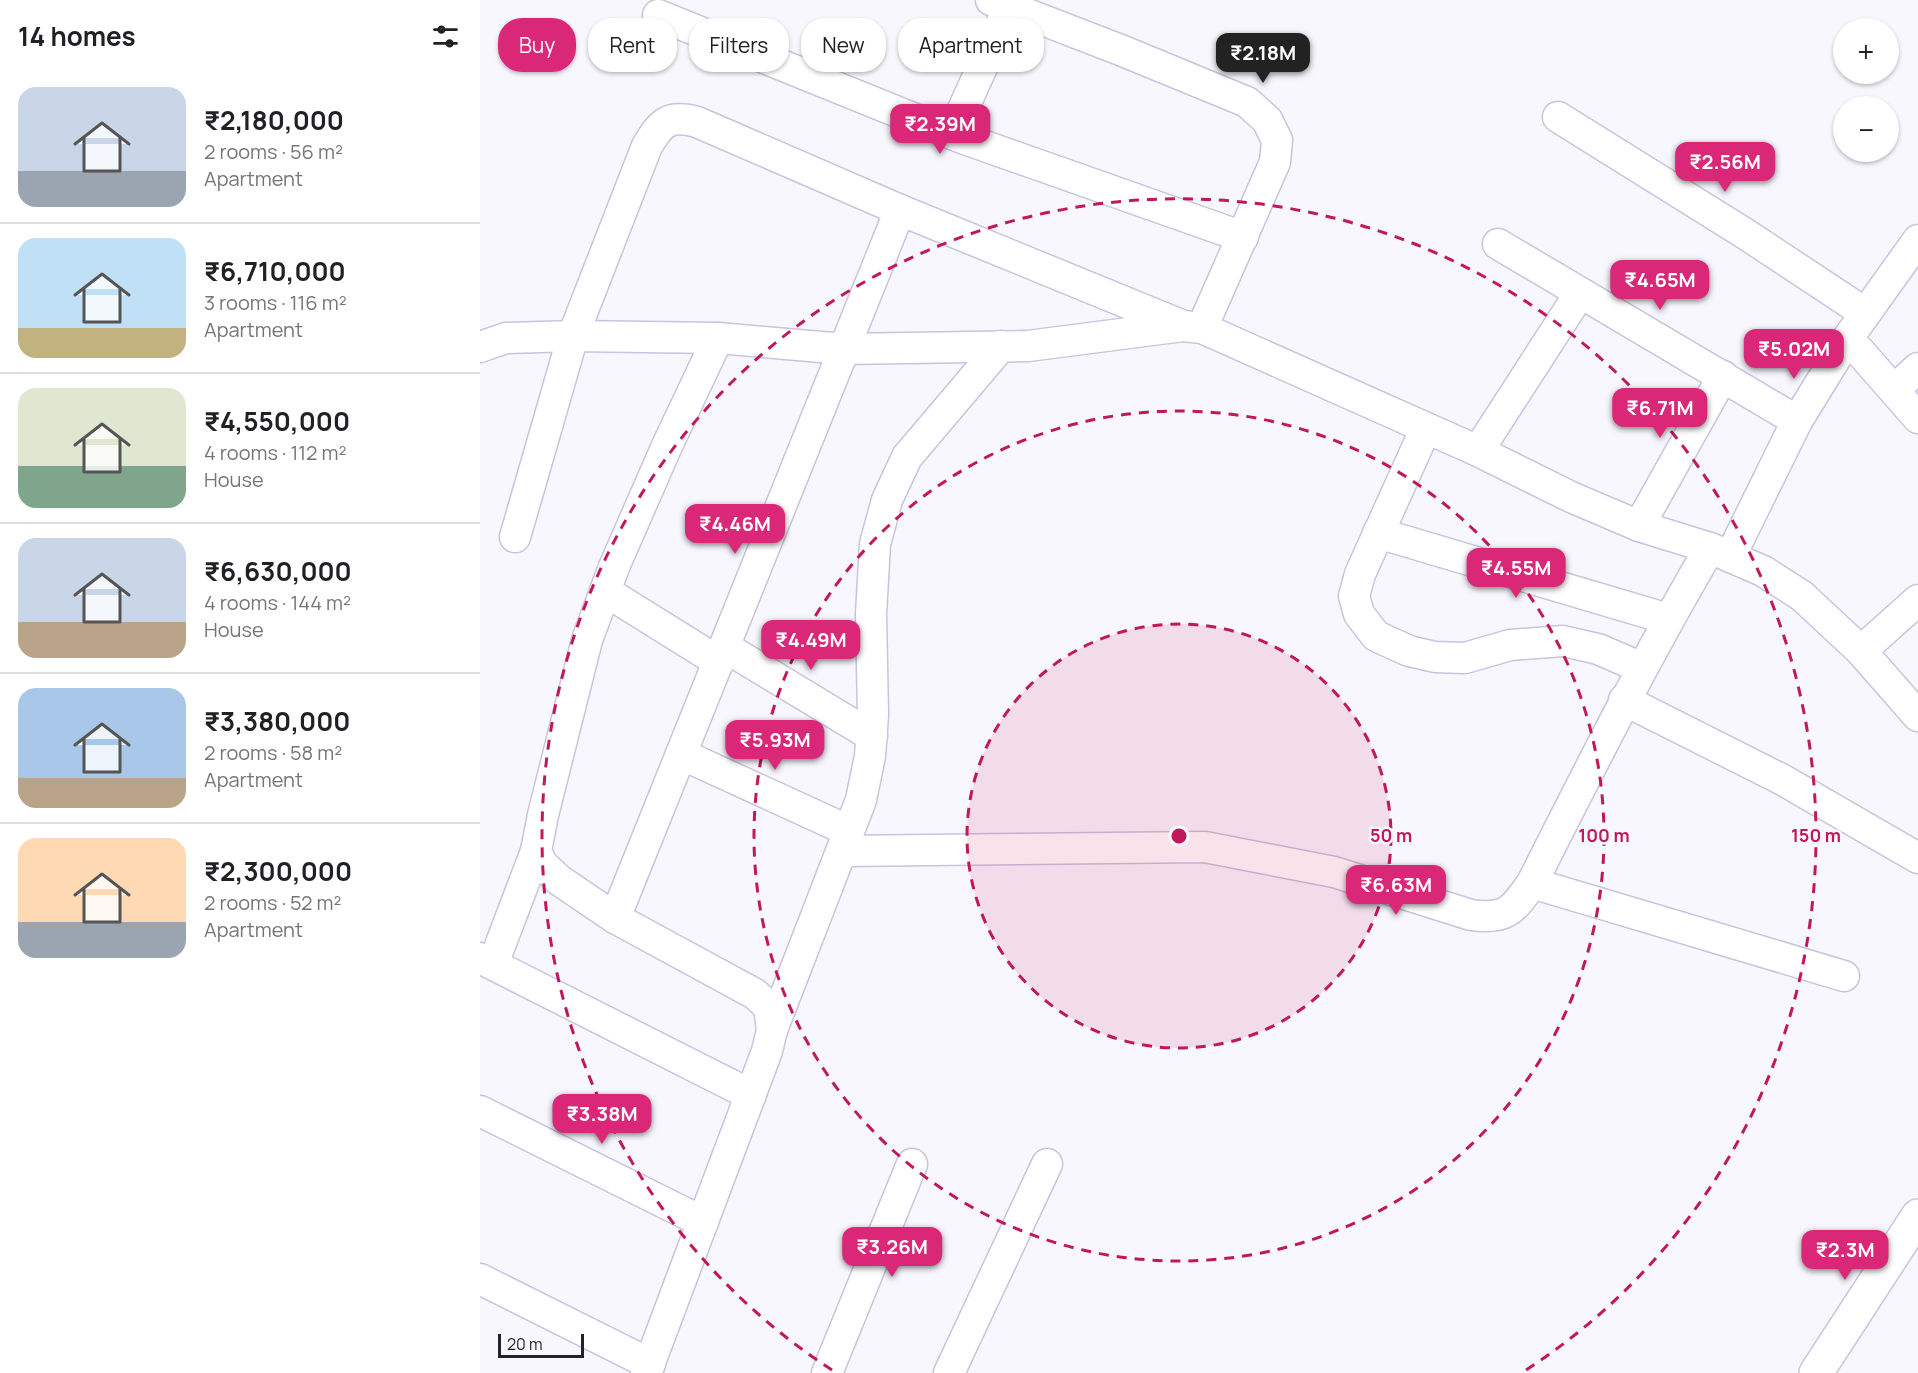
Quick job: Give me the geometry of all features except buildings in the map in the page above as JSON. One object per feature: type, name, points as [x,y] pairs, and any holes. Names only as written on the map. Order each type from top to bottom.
[{"type":"street","points":[[952,134],[1000,4],[1247,102],[1267,120],[1276,140],[1275,162],[1243,237],[1193,327]]},
{"type":"street","points":[[658,15],[952,134],[1243,237]]},
{"type":"street","points":[[1558,117],[1744,233],[1864,313]]},
{"type":"street","points":[[515,537],[573,336],[647,146],[658,128],[671,120],[683,118],[900,210],[1193,327],[1478,451],[1571,497],[1639,526],[1720,552],[1763,571],[1802,596],[1861,651],[1918,716]]},
{"type":"street","points":[[615,918],[900,210]]},
{"type":"street","points":[[681,754],[846,841],[1204,847],[1334,872],[1471,915],[1484,917],[1506,913],[1515,907],[1532,883],[1624,700],[1668,619],[1720,552],[1848,338],[1918,240]]},
{"type":"street","points":[[1498,244],[1797,421]]},
{"type":"street","points":[[1478,451],[1581,293]]},
{"type":"street","points":[[480,347],[507,338],[573,336],[718,338],[844,349],[1028,346],[1193,327]]},
{"type":"street","points":[[718,338],[666,448],[605,591],[587,640],[543,814],[536,851],[486,961],[751,1095]]},
{"type":"street","points":[[1848,338],[1918,418]]},
{"type":"street","points":[[480,1279],[648,1368],[751,1095],[772,1030],[861,800],[872,736],[871,615],[875,544],[887,500],[907,457],[1001,346]]},
{"type":"street","points":[[1894,390],[1918,368]]},
{"type":"street","points":[[1639,526],[1723,376]]},
{"type":"street","points":[[1426,428],[1360,574],[1354,596],[1359,614],[1376,636],[1409,651],[1435,657],[1465,658],[1510,645],[1563,641],[1598,649],[1642,668]]},
{"type":"street","points":[[1378,533],[1668,619]]},
{"type":"street","points":[[605,591],[872,736]]},
{"type":"street","points":[[1861,651],[1918,600]]},
{"type":"street","points":[[1624,700],[1783,780],[1918,858]]},
{"type":"street","points":[[536,851],[542,864],[559,879],[615,918],[754,994],[769,1007],[772,1030]]},
{"type":"street","points":[[1532,883],[1844,976]]},
{"type":"street","points":[[480,1111],[703,1222]]},
{"type":"street","points":[[827,1373],[912,1164]]},
{"type":"street","points":[[949,1373],[1047,1164]]},
{"type":"street","points":[[1815,1373],[1918,1216]]}]
